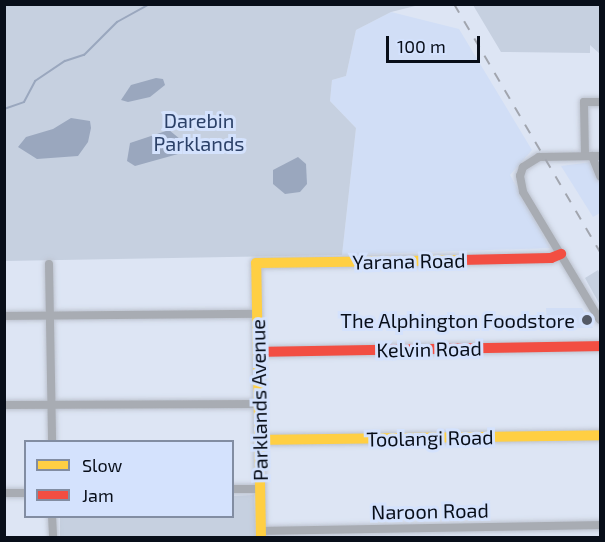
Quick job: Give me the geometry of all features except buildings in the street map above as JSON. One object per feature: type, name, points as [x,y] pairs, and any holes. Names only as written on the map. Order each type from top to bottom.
[{"type":"street","points":[[600,102],[584,102],[593,156],[600,176]]},
{"type":"street","points":[[593,156],[532,159],[521,172],[523,192],[600,320]]},
{"type":"street","name":"Yarana Road","points":[[256,263],[551,258],[561,254]]},
{"type":"street","name":"Parklands Avenue","points":[[256,263],[261,534]]},
{"type":"street","points":[[49,264],[52,440]]},
{"type":"street","points":[[4,316],[257,314]]},
{"type":"street","name":"Kelvin Road","points":[[258,352],[600,346]]},
{"type":"street","points":[[4,405],[259,404]]},
{"type":"street","name":"Toolangi Road","points":[[259,440],[600,435]]},
{"type":"street","points":[[234,489],[260,489]]},
{"type":"street","points":[[4,493],[24,493]]},
{"type":"street","points":[[52,518],[52,537]]},
{"type":"street","name":"Naroon Road","points":[[261,534],[600,525]]},
{"type":"shaded area","points":[[391,12],[459,29],[532,150],[510,175],[550,248],[342,255],[356,128],[330,101],[332,80],[346,76],[356,30]]},
{"type":"shaded area","points":[[156,78],[163,79],[165,85],[150,97],[128,102],[121,100],[131,85]]},
{"type":"shaded area","points":[[71,118],[90,121],[88,142],[78,156],[37,159],[18,147],[26,137],[53,129]]},
{"type":"shaded area","points":[[169,130],[180,139],[178,154],[135,166],[127,161],[130,143]]},
{"type":"shaded area","points":[[298,157],[306,164],[307,184],[300,192],[285,194],[273,184],[273,170]]},
{"type":"shaded area","points":[[599,161],[600,213],[593,217],[561,166]]},
{"type":"shaded area","points":[[546,308],[582,308],[593,328],[547,328]]},
{"type":"green space","name":"Darebin Parklands","points":[[4,5],[419,5],[391,12],[356,30],[346,76],[332,80],[330,101],[356,128],[342,255],[5,261]]},
{"type":"green space","points":[[473,5],[600,5],[600,54],[590,45],[590,53],[501,52]]},
{"type":"green space","points":[[598,270],[600,274],[600,305],[585,278]]},
{"type":"green space","points":[[254,495],[256,537],[60,537],[60,518],[234,518],[234,496]]},
{"type":"waterway","points":[[4,109],[24,102],[35,81],[65,61],[84,55],[117,22],[150,4]]},
{"type":"railway","points":[[454,4],[600,252]]},
{"type":"traffic: slow","points":[[261,538],[256,263],[460,260]]},
{"type":"traffic: slow","points":[[259,440],[600,435]]},
{"type":"traffic: jam","points":[[460,260],[551,258],[561,254]]},
{"type":"traffic: jam","points":[[258,352],[600,346]]},
{"type":"place","name":"The Alphington Foodstore","points":[[587,320]]}]
